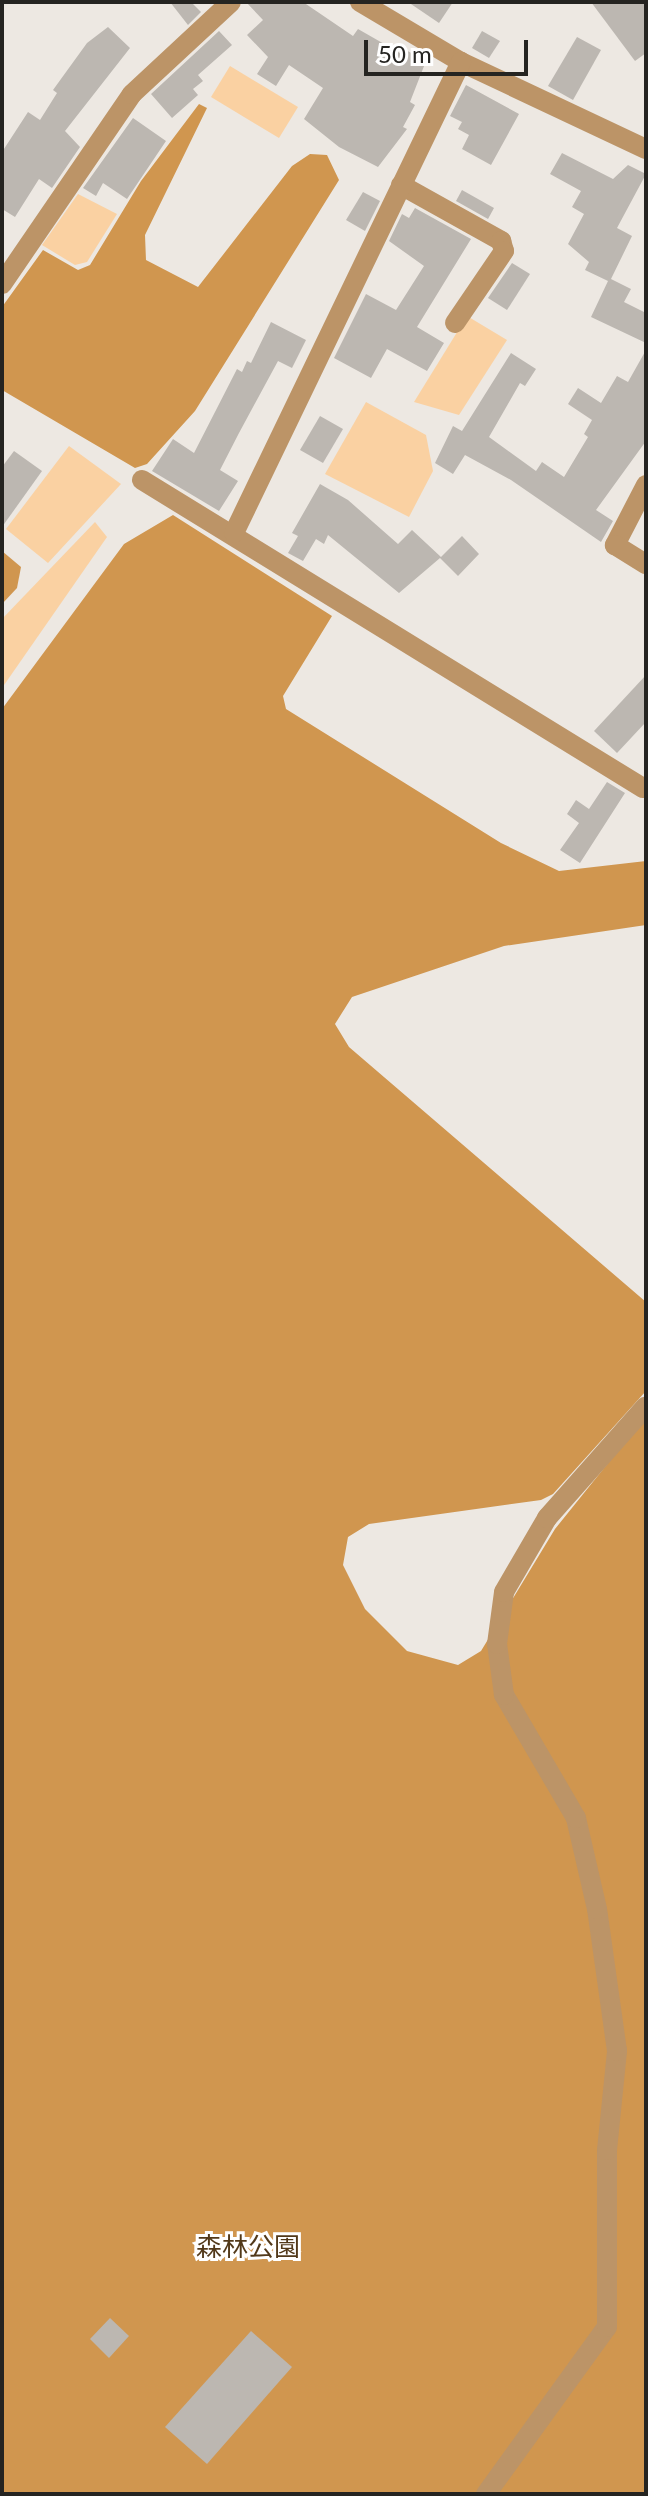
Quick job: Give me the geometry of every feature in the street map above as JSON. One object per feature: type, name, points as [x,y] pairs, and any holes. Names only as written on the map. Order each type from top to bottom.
[{"type":"street","points":[[2,284],[132,94],[231,2]]},
{"type":"street","points":[[360,2],[461,62],[646,149]]},
{"type":"street","points":[[234,533],[461,62]]},
{"type":"street","points":[[401,185],[501,241],[504,251],[455,323]]},
{"type":"street","points":[[142,480],[234,533],[643,788]]},
{"type":"street","points":[[646,485],[615,545],[646,564]]},
{"type":"street","points":[[486,2494],[607,2327],[607,2150],[617,2051],[600,1922],[576,1818],[504,1695],[497,1644],[504,1592],[547,1518],[646,1406]]},
{"type":"shaded area","points":[[230,66],[298,107],[279,138],[211,97]]},
{"type":"shaded area","points":[[78,194],[117,214],[87,262],[75,265],[42,245]]},
{"type":"shaded area","points":[[467,316],[507,340],[459,415],[414,402]]},
{"type":"shaded area","points":[[366,402],[426,435],[433,471],[409,517],[325,474]]},
{"type":"shaded area","points":[[69,446],[121,484],[48,563],[6,529]]},
{"type":"shaded area","points":[[95,522],[107,537],[2,688],[2,619]]},
{"type":"green space","points":[[199,104],[207,108],[145,235],[146,260],[198,287],[292,166],[310,154],[327,155],[339,180],[195,411],[147,464],[135,468],[2,390],[2,307],[43,250],[78,270],[90,265],[141,181]]},
{"type":"green space","name":"森林公園","points":[[173,515],[332,616],[283,696],[286,709],[501,843],[559,871],[646,861],[646,925],[504,946],[352,997],[335,1024],[349,1047],[646,1302],[646,1391],[553,1494],[541,1500],[369,1524],[348,1537],[343,1565],[365,1609],[407,1651],[458,1665],[481,1651],[555,1529],[646,1416],[646,2494],[2,2494],[2,709],[124,544]]},
{"type":"green space","points":[[2,551],[21,567],[17,588],[2,604]]},
{"type":"building","points":[[170,2],[191,2],[201,12],[188,25]]},
{"type":"building","points":[[246,2],[303,2],[353,36],[358,29],[400,53],[402,48],[426,61],[410,102],[415,105],[403,127],[407,129],[378,167],[339,147],[304,119],[323,88],[289,65],[276,86],[257,74],[268,57],[247,35],[263,20]]},
{"type":"building","points":[[408,2],[453,2],[439,23]]},
{"type":"building","points":[[591,2],[646,2],[646,53],[635,61]]},
{"type":"building","points":[[108,27],[130,48],[65,131],[80,147],[52,188],[39,179],[15,217],[2,209],[2,152],[28,112],[40,120],[57,93],[53,90],[87,43]]},
{"type":"building","points":[[219,31],[232,45],[198,75],[203,81],[193,89],[198,95],[172,118],[151,94]]},
{"type":"building","points":[[482,31],[500,41],[489,58],[472,48]]},
{"type":"building","points":[[577,37],[601,50],[573,100],[548,86]]},
{"type":"building","points":[[466,85],[519,114],[491,165],[462,149],[469,135],[458,129],[462,122],[450,116]]},
{"type":"building","points":[[133,118],[166,141],[127,199],[103,183],[96,196],[83,188]]},
{"type":"building","points":[[562,153],[613,179],[628,165],[646,174],[617,228],[632,236],[611,279],[631,289],[624,302],[646,313],[646,343],[591,317],[608,281],[585,270],[589,262],[568,244],[584,214],[572,207],[581,191],[550,174]]},
{"type":"building","points":[[462,190],[494,208],[488,219],[456,201]]},
{"type":"building","points":[[363,192],[380,201],[365,231],[346,220]]},
{"type":"building","points":[[415,208],[471,239],[417,327],[444,343],[427,371],[387,349],[371,378],[334,358],[366,294],[396,310],[424,266],[389,241],[402,214],[409,218]]},
{"type":"building","points":[[512,263],[530,274],[507,310],[488,298]]},
{"type":"building","points":[[271,322],[306,340],[292,368],[278,361],[220,470],[238,481],[219,511],[152,471],[173,439],[194,453],[237,369],[242,372],[247,361],[251,363]]},
{"type":"building","points":[[646,350],[646,441],[596,510],[613,521],[601,542],[511,480],[465,455],[453,474],[435,463],[453,426],[462,431],[511,353],[536,369],[525,386],[520,383],[489,437],[536,471],[542,462],[564,477],[588,437],[584,434],[592,420],[568,404],[578,388],[601,403],[617,376],[628,382]]},
{"type":"building","points":[[320,416],[343,429],[323,463],[300,450]]},
{"type":"building","points":[[14,451],[42,471],[2,527],[2,467]]},
{"type":"building","points":[[320,484],[348,500],[398,544],[412,530],[441,557],[462,536],[479,554],[458,576],[440,558],[399,593],[328,535],[324,544],[316,539],[303,561],[288,553],[298,536],[292,533]]},
{"type":"building","points":[[646,675],[646,722],[617,753],[594,731]]},
{"type":"building","points":[[607,782],[625,793],[580,863],[560,850],[579,823],[567,814],[576,800],[589,809]]},
{"type":"building","points":[[110,2318],[129,2336],[109,2358],[90,2339]]},
{"type":"building","points":[[251,2331],[292,2367],[207,2464],[165,2427]]}]
